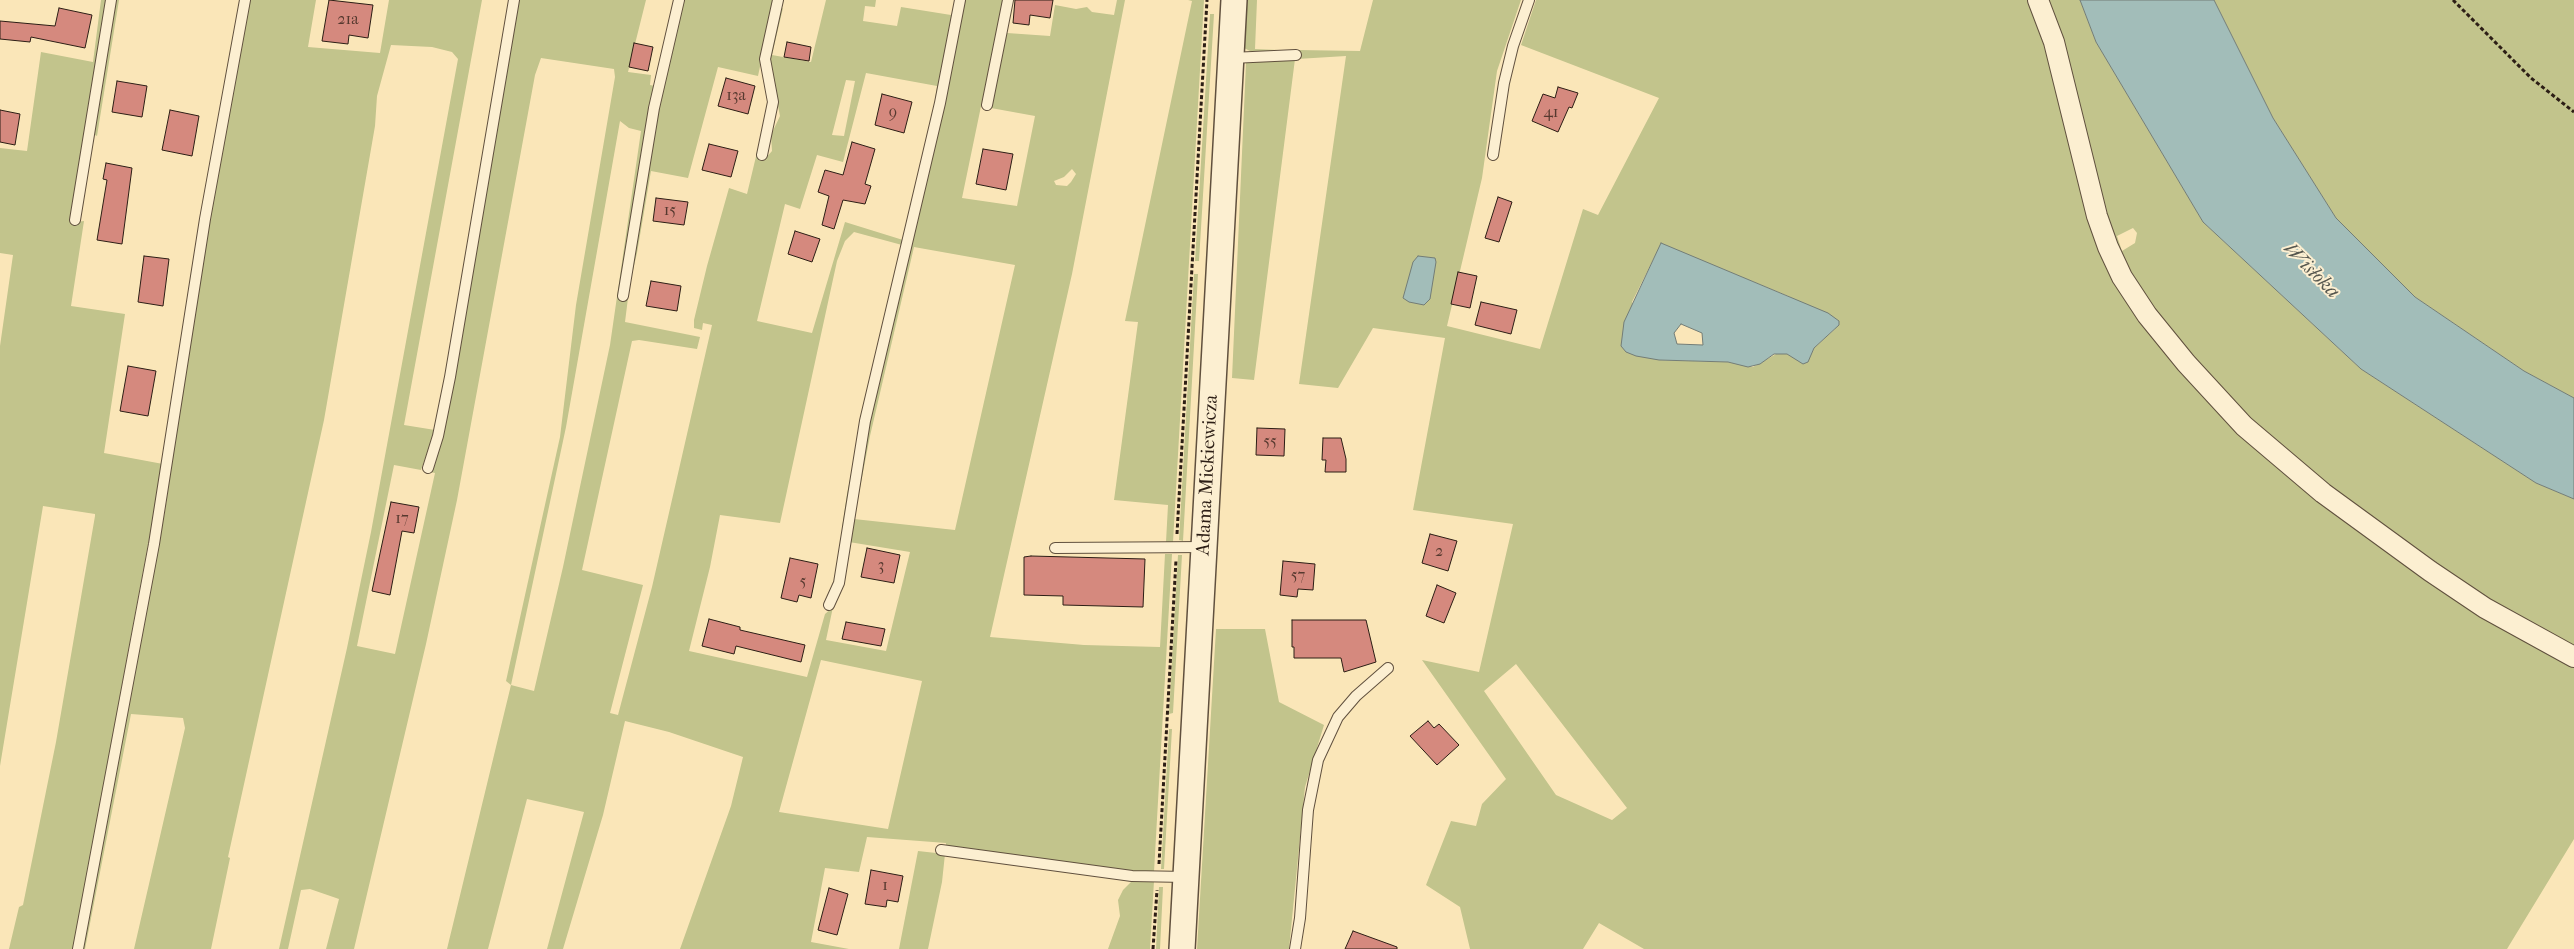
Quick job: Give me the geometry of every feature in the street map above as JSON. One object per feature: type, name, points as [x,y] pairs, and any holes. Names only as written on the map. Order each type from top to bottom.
[{"type":"street","name":"Adama Mickiewicza","points":[[1182,949],[1234,0]]},
{"type":"street","points":[[2038,0],[2054,42],[2097,216],[2122,277],[2147,315],[2186,363],[2244,426],[2323,493],[2430,571],[2485,608],[2574,657]]},
{"type":"lane","points":[[75,220],[110,0]]},
{"type":"lane","points":[[78,949],[154,544],[207,210],[245,0]]},
{"type":"lane","points":[[428,468],[438,436],[450,377],[514,0]]},
{"type":"lane","points":[[623,296],[654,108],[679,0]]},
{"type":"lane","points":[[762,155],[773,102],[765,59],[778,0]]},
{"type":"lane","points":[[830,605],[839,583],[866,421],[940,103],[960,0]]},
{"type":"lane","points":[[987,105],[1008,0]]},
{"type":"lane","points":[[1493,155],[1504,83],[1513,46],[1529,0]]},
{"type":"lane","points":[[1231,58],[1296,55]]},
{"type":"lane","points":[[1054,548],[1205,547]]},
{"type":"lane","points":[[1295,949],[1300,918],[1308,810],[1318,760],[1338,716],[1356,696],[1388,668]]},
{"type":"lane","points":[[941,850],[1132,876],[1187,877]]},
{"type":"path","points":[[1153,949],[1207,0]]},
{"type":"path","points":[[2453,0],[2531,78],[2574,112]]},
{"type":"green space","points":[[101,0],[107,0],[76,222],[84,221],[71,306],[125,314],[104,453],[163,464],[73,949],[9,949],[19,907],[23,905],[56,742],[95,514],[43,506],[0,766],[0,346],[13,255],[0,253],[0,148],[27,151],[41,52],[93,62]]},
{"type":"green space","points":[[113,0],[119,0],[97,136],[93,134]]},
{"type":"green space","points":[[248,0],[316,0],[308,47],[380,53],[389,0],[482,0],[404,425],[435,430],[421,470],[394,465],[357,646],[395,654],[435,473],[430,472],[518,0],[646,0],[628,72],[651,75],[650,85],[655,86],[622,297],[628,298],[625,322],[700,337],[697,349],[639,340],[632,341],[582,570],[643,585],[610,713],[618,715],[652,587],[712,325],[703,323],[702,330],[694,328],[694,320],[707,266],[729,188],[747,194],[759,144],[765,159],[772,151],[771,135],[780,116],[769,61],[779,10],[783,8],[772,55],[811,62],[826,0],[876,0],[875,7],[865,6],[863,21],[897,26],[901,7],[951,15],[954,10],[934,107],[937,86],[866,73],[843,162],[817,155],[800,209],[785,204],[757,321],[812,333],[845,222],[903,240],[902,245],[854,232],[845,241],[837,261],[780,523],[720,515],[710,567],[689,651],[807,677],[825,614],[833,607],[826,640],[886,651],[910,552],[849,542],[869,426],[965,0],[1003,0],[962,198],[1017,206],[1035,116],[991,108],[1007,33],[1050,36],[1055,5],[1076,9],[1087,7],[1092,12],[1114,15],[1117,0],[1125,0],[1072,274],[990,637],[1084,645],[1160,647],[1165,554],[1172,554],[1154,872],[1136,871],[1132,882],[1154,881],[1150,949],[1108,949],[1120,916],[1118,900],[1123,890],[1131,882],[1130,880],[945,854],[946,843],[867,837],[859,872],[825,868],[811,942],[849,949],[680,949],[731,806],[743,757],[669,732],[625,721],[603,815],[563,949],[547,949],[584,812],[527,799],[488,949],[447,949],[511,685],[506,681],[560,437],[576,305],[615,77],[614,69],[541,58],[535,75],[457,500],[426,644],[354,949],[326,949],[339,899],[310,889],[301,890],[288,949],[279,949],[347,648],[371,532],[458,59],[452,52],[432,47],[391,45],[377,96],[375,126],[324,420],[228,857],[230,858],[211,949],[134,949],[185,728],[183,718],[131,714],[85,949],[81,949],[165,511],[200,271]],"holes":[[[846,80],[855,81],[844,136],[832,135]],[[620,121],[629,128],[641,131],[610,345],[563,567],[534,691],[511,685],[566,427]],[[1072,169],[1076,174],[1067,186],[1056,185],[1054,181],[1064,177]],[[914,247],[1015,265],[955,530],[854,519],[870,436]],[[821,660],[922,681],[888,829],[779,812]]]},
{"type":"green space","points":[[683,0],[774,0],[758,76],[718,67],[688,178],[651,171],[637,253],[633,270],[631,270],[651,141]]},
{"type":"green space","points":[[1188,0],[1204,0],[1173,542],[1166,542],[1168,505],[1114,500],[1138,322],[1125,321],[1192,1]]},
{"type":"green space","points":[[1245,0],[1257,0],[1255,49],[1278,50],[1254,53],[1242,47]]},
{"type":"green space","points":[[1373,0],[1521,0],[1497,71],[1482,178],[1447,326],[1540,349],[1583,209],[1598,215],[1659,98],[1521,45],[1536,0],[2032,0],[2107,267],[2231,421],[2574,661],[2574,839],[2507,949],[1644,949],[1599,923],[1583,949],[1470,949],[1460,907],[1426,885],[1451,821],[1476,826],[1482,804],[1506,779],[1422,660],[1479,672],[1513,524],[1413,510],[1445,338],[1373,328],[1338,388],[1299,384],[1346,56],[1297,59],[1297,50],[1360,51]],"holes":[[[1661,244],[1788,296],[1835,329],[1814,348],[1805,363],[1787,354],[1778,353],[1753,367],[1728,362],[1659,360],[1632,302]],[[1516,664],[1627,808],[1612,820],[1556,795],[1484,691]]]},
{"type":"green space","points":[[2043,0],[2080,0],[2096,42],[2203,222],[2361,369],[2536,483],[2574,499],[2574,650],[2449,580],[2280,451],[2177,346],[2117,255]],"holes":[[[2133,228],[2137,233],[2135,243],[2122,251],[2117,236]]]},
{"type":"green space","points":[[2214,0],[2574,0],[2574,398],[2524,371],[2415,297],[2336,218],[2273,118]]},
{"type":"green space","points":[[1210,14],[1214,14],[1199,261],[1195,261]]},
{"type":"green space","points":[[1295,59],[1254,380],[1232,378],[1246,63]]},
{"type":"green space","points":[[902,246],[844,529],[842,528],[847,494],[870,380]]},
{"type":"green space","points":[[1194,274],[1198,274],[1183,541],[1179,540]]},
{"type":"green space","points":[[1178,555],[1182,555],[1173,713],[1169,714]]},
{"type":"green space","points":[[1216,629],[1265,629],[1279,702],[1324,725],[1305,787],[1289,949],[1197,949]]},
{"type":"green space","points":[[1169,729],[1172,729],[1164,869],[1161,869]]},
{"type":"green space","points":[[918,851],[945,854],[942,882],[928,949],[899,949]]},
{"type":"green space","points":[[1159,887],[1163,887],[1160,949],[1156,949]]},
{"type":"water","name":"Wisłoka","points":[[2080,0],[2214,0],[2273,118],[2336,218],[2415,297],[2524,371],[2574,398],[2574,499],[2536,483],[2361,369],[2203,222],[2096,42]]},
{"type":"water","points":[[1661,243],[1828,313],[1839,321],[1839,325],[1814,348],[1808,362],[1803,364],[1787,354],[1774,354],[1760,364],[1748,367],[1728,362],[1659,360],[1636,356],[1626,352],[1621,346],[1624,322]],"holes":[[[1681,324],[1702,333],[1703,345],[1677,344],[1674,333]]]},
{"type":"water","points":[[1418,256],[1435,258],[1436,262],[1430,299],[1424,305],[1409,302],[1403,298],[1413,262]]},
{"type":"building","points":[[329,0],[373,5],[368,38],[349,35],[348,44],[322,41]]},
{"type":"building","points":[[1015,0],[1053,0],[1050,18],[1030,15],[1029,25],[1013,23]]},
{"type":"building","points":[[59,8],[92,15],[85,48],[31,37],[30,42],[0,39],[0,21],[55,26]]},
{"type":"building","points":[[787,42],[811,47],[809,61],[784,57]]},
{"type":"building","points":[[634,43],[653,47],[648,71],[629,67]]},
{"type":"building","points":[[726,78],[755,86],[748,114],[718,106]]},
{"type":"building","points":[[117,81],[147,86],[142,117],[112,112]]},
{"type":"building","points":[[1558,87],[1578,93],[1572,108],[1569,107],[1558,132],[1532,121],[1543,94],[1555,98]]},
{"type":"building","points":[[882,94],[912,102],[904,133],[875,125]]},
{"type":"building","points":[[0,110],[20,114],[15,145],[0,142]]},
{"type":"building","points":[[170,110],[199,116],[192,156],[162,150]]},
{"type":"building","points":[[852,142],[875,149],[865,184],[871,186],[865,204],[843,200],[834,229],[822,225],[829,196],[818,192],[825,170],[843,175]]},
{"type":"building","points":[[709,144],[738,151],[731,177],[702,170]]},
{"type":"building","points":[[983,149],[1013,154],[1006,190],[976,184]]},
{"type":"building","points":[[106,163],[132,168],[122,244],[97,240],[107,180],[103,179]]},
{"type":"building","points":[[1498,197],[1512,202],[1499,242],[1485,238]]},
{"type":"building","points":[[656,198],[688,202],[684,225],[653,221]]},
{"type":"building","points":[[795,231],[820,239],[812,262],[788,254]]},
{"type":"building","points":[[144,256],[169,259],[163,306],[138,302]]},
{"type":"building","points":[[1458,272],[1477,276],[1470,308],[1451,304]]},
{"type":"building","points":[[651,281],[681,286],[677,311],[646,306]]},
{"type":"building","points":[[1481,302],[1517,310],[1511,334],[1475,325]]},
{"type":"building","points":[[128,366],[156,371],[148,416],[120,411]]},
{"type":"building","points":[[1257,428],[1285,429],[1284,456],[1256,455]]},
{"type":"building","points":[[1323,438],[1341,438],[1346,459],[1346,472],[1325,472],[1326,460],[1322,460]]},
{"type":"building","points":[[391,502],[419,507],[414,533],[402,531],[390,595],[372,591]]},
{"type":"building","points":[[1430,534],[1457,541],[1448,571],[1422,563]]},
{"type":"building","points":[[867,548],[900,555],[894,583],[861,577]]},
{"type":"building","points":[[1024,557],[1145,559],[1143,607],[1063,605],[1063,596],[1024,595]]},
{"type":"building","points":[[790,558],[818,564],[811,598],[799,595],[797,602],[781,598]]},
{"type":"building","points":[[1283,561],[1315,564],[1313,590],[1298,589],[1297,597],[1280,595]]},
{"type":"building","points":[[1437,585],[1456,593],[1444,623],[1426,616]]},
{"type":"building","points":[[709,619],[740,627],[740,630],[805,645],[801,662],[736,646],[734,654],[702,646]]},
{"type":"building","points":[[1292,620],[1366,620],[1376,662],[1344,672],[1341,658],[1294,658]]},
{"type":"building","points":[[846,622],[885,629],[881,646],[842,639]]},
{"type":"building","points":[[1428,721],[1434,728],[1439,724],[1459,745],[1437,765],[1410,736]]},
{"type":"building","points":[[871,870],[903,876],[898,902],[887,900],[886,907],[865,904]]},
{"type":"building","points":[[829,888],[848,894],[837,935],[818,930]]},
{"type":"building","points":[[1353,931],[1397,947],[1397,949],[1345,949]]}]
